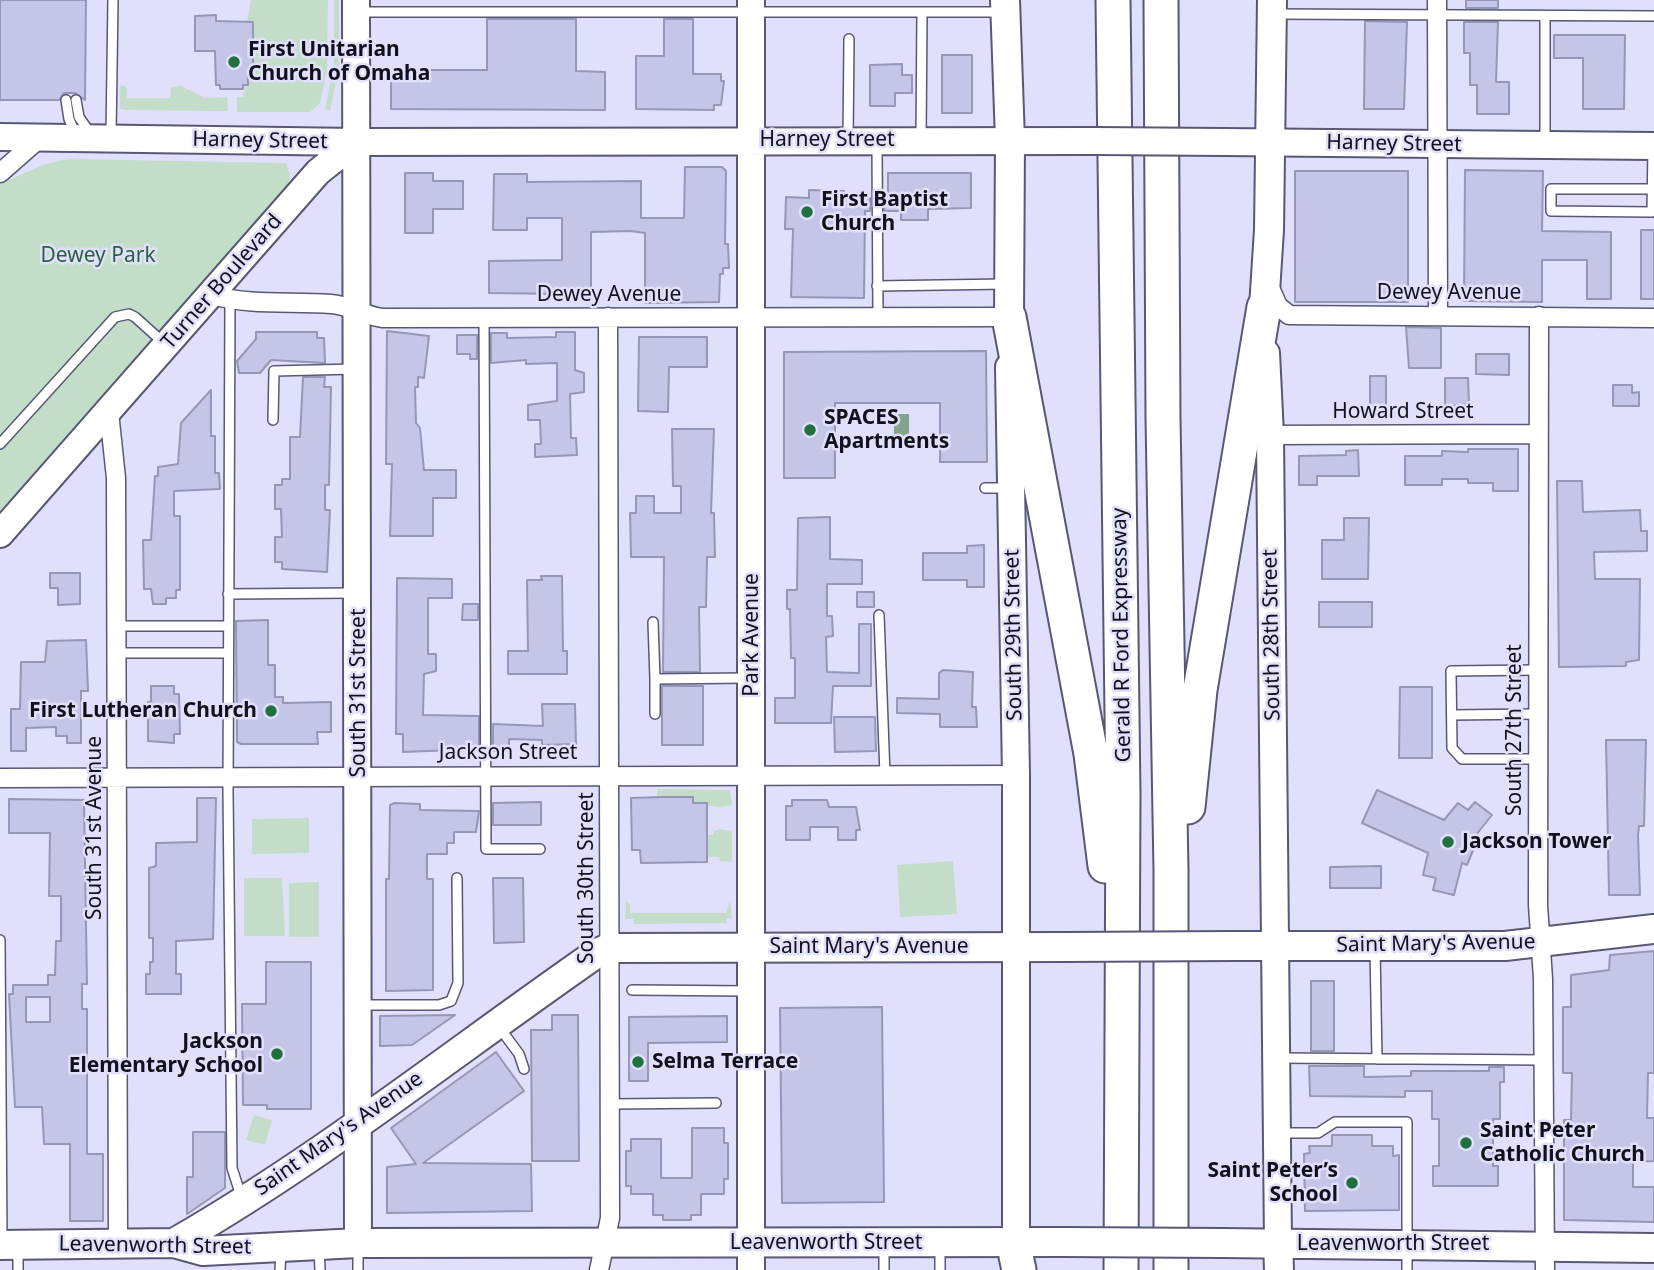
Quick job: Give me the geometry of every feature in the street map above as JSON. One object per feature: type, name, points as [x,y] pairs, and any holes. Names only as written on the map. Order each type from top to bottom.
[{"type":"highway","name":"Gerald R Ford Expressway","points":[[1113,0],[1122,635],[1121,1270]]},
{"type":"highway","points":[[1161,0],[1163,404],[1171,871],[1171,1270]]},
{"type":"highway","points":[[1171,871],[1188,811],[1200,690],[1264,293]]},
{"type":"highway","points":[[1009,317],[1091,754],[1108,889],[1121,924]]},
{"type":"main road","name":"Park Avenue","points":[[751,5],[751,1257]]},
{"type":"main road","points":[[356,6],[356,142]]},
{"type":"main road","name":"South 29th Street","points":[[1005,6],[1010,140],[1009,317],[1016,775],[1016,1260]]},
{"type":"main road","name":"South 28th Street","points":[[1272,7],[1264,293],[1270,435],[1279,1257]]},
{"type":"main road","name":"Harney Street","points":[[0,136],[356,142],[1039,140],[1653,146]]},
{"type":"main road","name":"Turner Boulevard","points":[[0,534],[166,346],[221,298],[318,172],[356,142]]},
{"type":"main road","name":"South 31st Street","points":[[356,142],[358,1257]]},
{"type":"main road","name":"Saint Mary's Avenue","points":[[174,1243],[253,1194],[495,1023],[597,953],[609,948],[1375,946],[1541,943],[1654,929]]},
{"type":"main road","points":[[202,1260],[223,1244],[258,1208],[253,1194]]},
{"type":"main road","name":"Leavenworth Street","points":[[10,1251],[174,1243],[202,1260],[319,1257],[940,1257],[1016,1260],[1064,1242],[1222,1243],[1279,1257],[1545,1258],[1654,1248]]},
{"type":"street","points":[[1437,8],[1438,316]]},
{"type":"street","points":[[0,173],[41,138]]},
{"type":"street","name":"Dewey Avenue","points":[[1264,293],[1289,315],[1654,318]]},
{"type":"street","name":"Dewey Avenue","points":[[221,298],[331,304],[383,318],[1009,317]]},
{"type":"street","name":"South 27th Street","points":[[1539,316],[1538,759],[1545,1258]]},
{"type":"street","name":"South 30th Street","points":[[602,1257],[610,1218],[608,317]]},
{"type":"street","name":"South 31st Avenue","points":[[108,412],[116,466],[118,1244]]},
{"type":"street","name":"Howard Street","points":[[1270,435],[1537,434]]},
{"type":"street","name":"Jackson Street","points":[[0,778],[1016,775]]},
{"type":"lane","points":[[95,138],[113,0]]},
{"type":"lane","points":[[356,6],[751,5],[922,12],[1005,6]]},
{"type":"lane","points":[[1272,7],[1437,8],[1545,16],[1654,16]]},
{"type":"lane","points":[[921,140],[922,12]]},
{"type":"lane","points":[[1545,16],[1545,145]]},
{"type":"lane","points":[[848,141],[849,39]]},
{"type":"lane","points":[[71,100],[81,123],[95,138],[69,119],[71,100]]},
{"type":"lane","points":[[877,141],[878,317]]},
{"type":"lane","points":[[1652,189],[1551,189],[1551,211],[1652,212],[1653,146]]},
{"type":"lane","points":[[877,286],[1010,284]]},
{"type":"lane","points":[[221,298],[228,594],[232,1168],[253,1194]]},
{"type":"lane","points":[[0,444],[115,317],[129,314],[135,317],[166,346]]},
{"type":"lane","points":[[484,318],[486,849],[540,849]]},
{"type":"lane","points":[[273,420],[274,371],[357,369]]},
{"type":"lane","points":[[985,488],[1012,488]]},
{"type":"lane","points":[[228,594],[358,593]]},
{"type":"lane","points":[[879,615],[885,775]]},
{"type":"lane","points":[[653,622],[655,713]]},
{"type":"lane","points":[[117,626],[228,626]]},
{"type":"lane","points":[[117,653],[228,653]]},
{"type":"lane","points":[[1538,670],[1451,671],[1452,748],[1462,759],[1538,759]]},
{"type":"lane","points":[[654,678],[752,677]]},
{"type":"lane","points":[[1451,715],[1538,714]]},
{"type":"lane","points":[[358,1005],[439,1006],[451,1001],[457,983],[457,878]]},
{"type":"lane","points":[[0,940],[10,1251]]},
{"type":"lane","points":[[1375,946],[1377,1059]]},
{"type":"lane","points":[[632,990],[751,991]]},
{"type":"lane","points":[[495,1023],[519,1054],[524,1069]]},
{"type":"lane","points":[[1276,1058],[1544,1060]]},
{"type":"lane","points":[[610,1104],[716,1103]]},
{"type":"lane","points":[[1277,1133],[1318,1133],[1335,1122],[1407,1122],[1408,1257]]},
{"type":"green space","points":[[251,0],[328,0],[327,71],[320,103],[310,112],[237,112],[237,97],[243,97],[248,73],[253,72],[253,22],[247,22]]},
{"type":"green space","points":[[334,0],[339,0],[339,68],[330,111],[325,109],[334,65]]},
{"type":"green space","points":[[123,85],[127,88],[127,98],[170,98],[171,87],[181,86],[205,98],[227,97],[228,111],[120,109],[120,87]]},
{"type":"green space","name":"Dewey Park","points":[[69,159],[286,163],[290,175],[289,185],[0,516],[0,184],[45,164]]},
{"type":"green space","points":[[657,789],[730,790],[732,805],[720,807],[693,803],[693,797],[657,797]]},
{"type":"green space","points":[[309,818],[309,853],[252,854],[252,819]]},
{"type":"green space","points":[[714,831],[732,831],[732,862],[720,861],[719,857],[705,857],[706,835],[713,835]]},
{"type":"green space","points":[[953,861],[957,914],[900,917],[897,865]]},
{"type":"green space","points":[[244,878],[282,878],[285,936],[244,936]]},
{"type":"green space","points":[[319,882],[319,937],[289,937],[289,883]]},
{"type":"green space","points":[[730,900],[732,918],[726,918],[726,923],[634,924],[634,919],[625,919],[626,901],[630,904],[630,913],[726,913]]},
{"type":"green space","points":[[254,1115],[272,1120],[265,1145],[246,1140]]},
{"type":"shaded area","points":[[894,414],[909,414],[909,449],[894,449]]},
{"type":"building","points":[[0,0],[86,0],[85,100],[75,93],[64,93],[59,100],[0,100]]},
{"type":"building","points":[[1466,0],[1498,0],[1498,8],[1466,8]]},
{"type":"building","name":"First Unitarian Church of Omaha","points":[[216,15],[216,21],[253,22],[253,73],[248,73],[248,85],[243,85],[243,89],[220,89],[220,85],[216,85],[215,51],[195,51],[195,16]]},
{"type":"building","points":[[487,19],[576,19],[576,71],[605,72],[605,110],[391,109],[391,70],[487,70]]},
{"type":"building","points":[[664,19],[693,19],[693,74],[721,74],[721,81],[724,81],[721,105],[714,105],[714,110],[636,109],[636,56],[664,56]]},
{"type":"building","points":[[1365,21],[1407,22],[1404,109],[1364,109]]},
{"type":"building","points":[[1464,22],[1498,22],[1496,82],[1509,82],[1509,114],[1477,114],[1477,85],[1470,85],[1470,53],[1464,53]]},
{"type":"building","points":[[1554,35],[1625,35],[1624,109],[1583,109],[1583,58],[1554,58]]},
{"type":"building","points":[[942,55],[972,55],[972,113],[942,113]]},
{"type":"building","points":[[902,64],[902,75],[912,75],[912,93],[895,93],[895,106],[870,106],[870,65]]},
{"type":"building","points":[[685,167],[722,167],[726,171],[725,244],[728,244],[729,268],[723,268],[723,274],[720,274],[719,302],[645,303],[645,233],[631,231],[591,232],[591,289],[581,289],[581,299],[562,299],[562,294],[489,293],[489,261],[562,260],[562,218],[527,218],[527,230],[493,230],[494,174],[527,174],[527,182],[641,181],[641,218],[684,218]]},
{"type":"building","points":[[1465,170],[1543,171],[1542,231],[1611,232],[1611,299],[1587,299],[1587,260],[1542,260],[1542,302],[1464,301]]},
{"type":"building","points":[[1295,171],[1408,171],[1408,302],[1295,302]]},
{"type":"building","points":[[405,173],[433,173],[433,181],[463,181],[463,209],[433,209],[433,233],[405,233]]},
{"type":"building","points":[[888,173],[971,173],[971,208],[928,209],[928,220],[901,220],[901,211],[884,211],[884,199],[888,199]]},
{"type":"building","points":[[809,190],[844,191],[844,198],[870,198],[870,211],[865,211],[864,298],[791,297],[793,229],[785,229],[786,197],[809,198]]},
{"type":"building","points":[[1641,230],[1654,230],[1654,299],[1641,299]]},
{"type":"building","points":[[1406,327],[1441,328],[1441,368],[1409,368]]},
{"type":"building","points":[[387,331],[429,336],[424,378],[418,377],[418,387],[415,387],[416,423],[420,428],[424,470],[456,470],[456,498],[433,498],[433,536],[390,536],[392,464],[386,464]]},
{"type":"building","points":[[256,332],[317,332],[317,338],[324,338],[325,363],[271,360],[260,373],[239,373],[237,361],[256,339]]},
{"type":"building","points":[[556,332],[575,332],[575,370],[584,373],[584,392],[570,394],[571,438],[576,438],[577,455],[535,457],[535,444],[541,444],[540,420],[528,420],[528,405],[557,401],[557,363],[526,364],[526,360],[491,363],[491,333],[507,333],[507,338],[556,337]]},
{"type":"building","points":[[457,335],[477,335],[477,359],[470,359],[470,354],[457,354]]},
{"type":"building","points":[[639,337],[707,337],[707,367],[669,367],[668,412],[638,411]]},
{"type":"building","name":"SPACES Apartments","points":[[986,351],[987,462],[940,462],[940,403],[835,403],[835,478],[784,478],[784,352]]},
{"type":"building","points":[[1476,354],[1509,354],[1509,375],[1476,374]]},
{"type":"building","points":[[1370,376],[1386,376],[1386,412],[1370,412]]},
{"type":"building","points":[[303,377],[325,377],[324,387],[331,387],[329,485],[325,485],[325,510],[330,510],[327,572],[282,569],[282,562],[275,562],[275,537],[282,537],[281,509],[275,509],[275,485],[282,485],[282,479],[290,479],[290,437],[300,437]]},
{"type":"building","points":[[1445,378],[1468,378],[1469,404],[1445,407]]},
{"type":"building","points":[[1613,385],[1632,385],[1632,393],[1639,392],[1639,406],[1613,406]]},
{"type":"building","points":[[211,390],[211,436],[215,436],[215,473],[219,473],[220,489],[174,491],[174,516],[180,516],[180,590],[176,590],[176,598],[166,598],[166,604],[153,604],[151,589],[144,589],[143,540],[151,540],[155,476],[158,476],[158,467],[178,464],[181,423]]},
{"type":"building","points":[[672,429],[714,429],[711,513],[714,513],[715,557],[707,557],[706,607],[699,607],[700,672],[663,672],[664,557],[631,557],[630,513],[636,513],[636,496],[654,496],[654,513],[681,513],[681,486],[673,486]]},
{"type":"building","points":[[1468,449],[1518,449],[1518,491],[1493,491],[1493,483],[1468,483],[1468,479],[1442,479],[1442,485],[1405,485],[1405,456],[1442,456],[1442,451],[1468,452]]},
{"type":"building","points":[[1358,450],[1359,476],[1317,476],[1317,485],[1299,485],[1299,456],[1346,455],[1346,451]]},
{"type":"building","points":[[1557,481],[1582,481],[1583,512],[1640,510],[1641,531],[1647,531],[1647,551],[1594,552],[1595,579],[1640,579],[1639,660],[1626,662],[1626,666],[1559,667]]},
{"type":"building","points":[[830,517],[830,559],[862,560],[862,584],[827,584],[827,616],[832,616],[833,636],[826,637],[827,672],[859,673],[859,624],[871,624],[871,686],[833,686],[831,723],[775,723],[775,698],[795,698],[795,658],[791,658],[787,590],[797,590],[798,518]]},
{"type":"building","points":[[1344,518],[1369,518],[1368,579],[1322,579],[1322,540],[1344,540]]},
{"type":"building","points":[[984,545],[984,587],[967,587],[967,580],[923,580],[923,553],[967,553],[967,546]]},
{"type":"building","points":[[50,573],[80,573],[80,604],[58,605],[58,588],[50,588]]},
{"type":"building","points":[[541,576],[562,576],[563,651],[567,651],[567,674],[508,674],[508,651],[528,651],[527,580],[542,580]]},
{"type":"building","points":[[397,578],[452,579],[452,598],[428,598],[428,654],[436,654],[436,671],[424,674],[423,715],[479,716],[479,749],[403,752],[403,734],[396,734]]},
{"type":"building","points":[[857,592],[874,592],[874,607],[857,607]]},
{"type":"building","points":[[1319,602],[1372,602],[1372,627],[1319,627]]},
{"type":"building","points":[[463,604],[478,604],[478,620],[462,620]]},
{"type":"building","points":[[268,620],[268,665],[275,665],[275,697],[283,697],[283,703],[331,702],[331,732],[317,732],[318,744],[237,742],[236,621]]},
{"type":"building","points":[[86,640],[88,691],[81,691],[81,743],[67,743],[67,736],[56,736],[56,727],[26,728],[26,751],[11,751],[11,709],[20,709],[21,662],[45,662],[47,641]]},
{"type":"building","points":[[943,670],[973,672],[972,707],[976,707],[977,727],[940,727],[940,714],[897,713],[897,698],[939,699],[939,673]]},
{"type":"building","points":[[151,686],[174,686],[174,694],[179,694],[180,734],[174,734],[174,743],[148,741],[148,702],[151,702]]},
{"type":"building","points":[[662,686],[703,686],[703,745],[662,745]]},
{"type":"building","points":[[1400,687],[1432,687],[1432,758],[1399,758]]},
{"type":"building","points":[[542,704],[575,704],[576,744],[542,745],[542,740],[509,739],[509,750],[493,751],[493,724],[543,726]]},
{"type":"building","points":[[834,717],[875,717],[876,751],[835,752]]},
{"type":"building","points":[[1606,740],[1646,740],[1644,826],[1639,826],[1638,835],[1640,895],[1609,895]]},
{"type":"building","name":"Jackson Tower","points":[[1377,790],[1444,820],[1458,803],[1468,810],[1475,802],[1492,815],[1472,840],[1476,843],[1467,865],[1462,863],[1454,895],[1433,890],[1436,878],[1423,875],[1428,853],[1362,823]]},
{"type":"building","points":[[693,797],[693,803],[707,803],[707,862],[641,863],[640,850],[632,850],[631,798]]},
{"type":"building","points":[[197,798],[216,798],[213,939],[176,941],[176,974],[181,974],[181,994],[146,994],[146,974],[150,974],[150,962],[153,962],[153,938],[149,938],[149,868],[156,866],[156,843],[197,842]]},
{"type":"building","points":[[9,799],[84,800],[87,984],[82,984],[82,1009],[87,1009],[87,1154],[103,1154],[103,1221],[70,1221],[70,1144],[44,1144],[42,1107],[15,1107],[9,994],[13,994],[13,985],[48,985],[48,975],[55,975],[56,941],[61,941],[61,896],[49,896],[50,833],[9,833]],"holes":[[[26,997],[50,997],[50,1022],[26,1022]]]},
{"type":"building","points":[[792,800],[827,800],[829,807],[856,807],[860,830],[856,830],[856,840],[838,840],[838,827],[810,827],[810,840],[786,840],[786,806],[792,806]]},
{"type":"building","points":[[541,802],[541,825],[493,825],[493,803]]},
{"type":"building","points":[[420,804],[420,810],[479,811],[476,832],[454,832],[454,843],[447,843],[447,854],[427,854],[427,879],[433,879],[433,990],[386,991],[386,879],[389,879],[390,805]]},
{"type":"building","points":[[1381,866],[1381,888],[1330,888],[1330,867]]},
{"type":"building","points":[[493,878],[523,878],[524,942],[494,943]]},
{"type":"building","points":[[1654,951],[1654,1073],[1648,1073],[1647,1118],[1654,1118],[1654,1161],[1633,1162],[1633,1187],[1654,1187],[1654,1222],[1564,1220],[1564,1120],[1571,1120],[1572,1073],[1563,1073],[1563,1007],[1571,1007],[1571,975],[1609,970],[1610,955]]},
{"type":"building","name":"Jackson Elementary School","points":[[266,962],[311,962],[311,1109],[267,1109],[267,1105],[243,1105],[242,1004],[266,1004]]},
{"type":"building","points":[[1311,981],[1334,981],[1334,1051],[1311,1051]]},
{"type":"building","points":[[882,1007],[884,1202],[782,1203],[780,1008]]},
{"type":"building","points":[[455,1015],[412,1045],[380,1046],[380,1016]]},
{"type":"building","points":[[552,1015],[578,1015],[579,1161],[532,1161],[531,1030],[552,1030]]},
{"type":"building","name":"Selma Terrace","points":[[727,1016],[727,1042],[648,1043],[648,1081],[629,1081],[629,1017]]},
{"type":"building","points":[[496,1052],[524,1091],[423,1163],[531,1164],[532,1211],[387,1213],[387,1167],[416,1164],[391,1128]]},
{"type":"building","name":"Saint Peter Catholic Church","points":[[1309,1066],[1364,1066],[1364,1077],[1411,1076],[1411,1071],[1489,1071],[1489,1067],[1504,1067],[1504,1082],[1500,1082],[1500,1119],[1493,1119],[1493,1166],[1498,1166],[1498,1186],[1433,1186],[1433,1166],[1439,1166],[1439,1119],[1432,1119],[1432,1091],[1405,1091],[1405,1097],[1310,1096]]},
{"type":"building","points":[[692,1128],[724,1128],[724,1143],[728,1143],[728,1179],[724,1179],[724,1194],[701,1194],[701,1215],[691,1215],[691,1220],[663,1220],[663,1215],[653,1215],[653,1194],[631,1194],[631,1186],[626,1186],[626,1151],[631,1151],[631,1139],[661,1139],[661,1178],[692,1178]]},
{"type":"building","points":[[193,1132],[225,1132],[225,1188],[187,1214],[187,1177],[193,1177]]},
{"type":"building","name":"Saint Peter’s School","points":[[1332,1135],[1372,1135],[1372,1146],[1393,1146],[1393,1156],[1399,1155],[1399,1210],[1305,1211],[1304,1154],[1310,1153],[1309,1146],[1332,1146]]},
{"type":"place","name":"First Unitarian Church of Omaha","points":[[234,62]]},
{"type":"place","name":"First Baptist Church","points":[[807,212]]},
{"type":"place","name":"SPACES Apartments","points":[[810,430]]},
{"type":"place","name":"First Lutheran Church","points":[[271,711]]},
{"type":"place","name":"Jackson Tower","points":[[1448,842]]},
{"type":"place","name":"Jackson Elementary School","points":[[277,1054]]},
{"type":"place","name":"Selma Terrace","points":[[638,1062]]},
{"type":"place","name":"Saint Peter Catholic Church","points":[[1466,1143]]},
{"type":"place","name":"Saint Peter’s School","points":[[1352,1183]]}]
